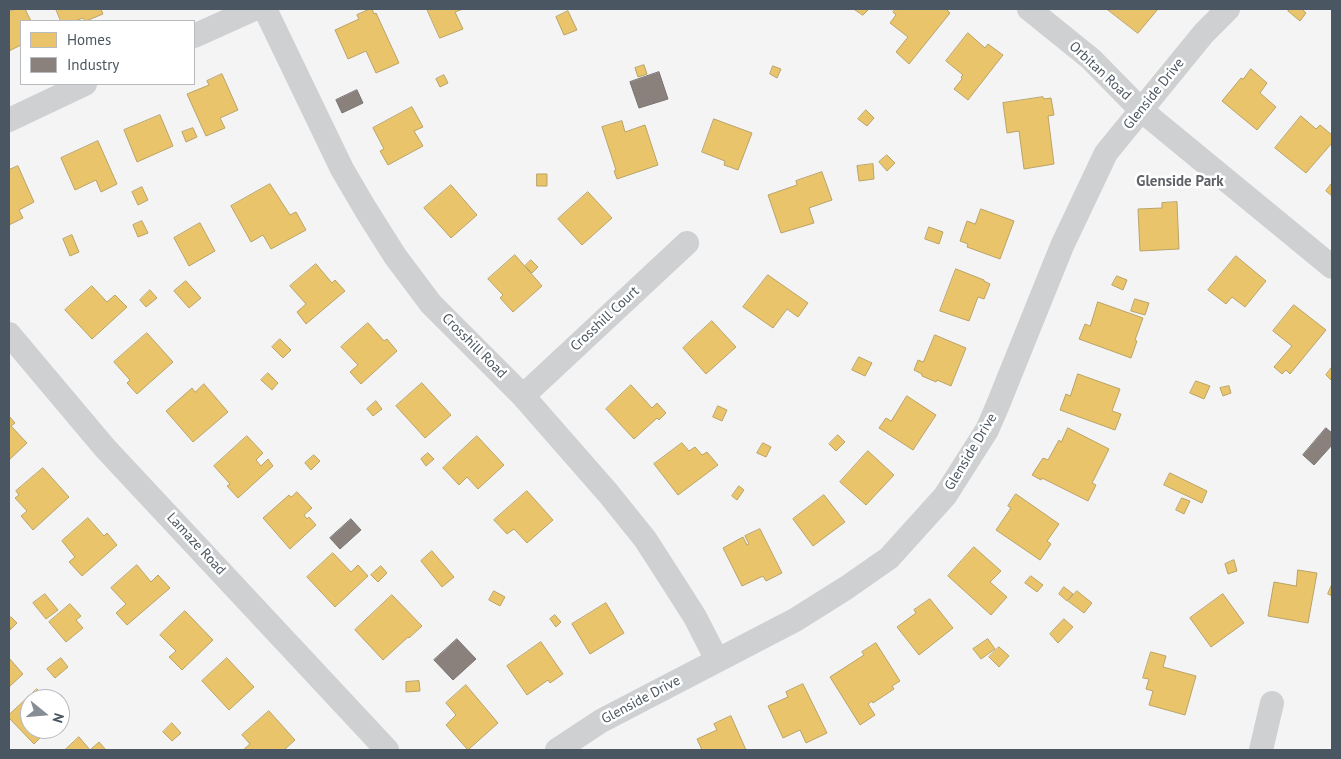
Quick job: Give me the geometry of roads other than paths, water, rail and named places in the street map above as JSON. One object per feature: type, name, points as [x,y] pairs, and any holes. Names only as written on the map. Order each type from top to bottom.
[{"type":"street","points":[[195,36],[254,9]]},
{"type":"street","name":"Crosshill Road","points":[[265,9],[342,169],[395,256],[431,304],[523,396],[608,493],[644,539],[695,617],[717,660]]},
{"type":"street","name":"Orbitan Road","points":[[1029,9],[1091,59],[1141,110],[1332,268]]},
{"type":"street","name":"Glenside Drive","points":[[557,750],[601,721],[795,620],[889,558],[945,496],[978,444],[997,408],[1062,246],[1106,153],[1204,33],[1228,9]]},
{"type":"street","points":[[9,120],[84,85]]},
{"type":"street","name":"Crosshill Court","points":[[523,396],[687,242]]},
{"type":"street","name":"Lamaze Road","points":[[9,334],[105,448],[387,750]]},
{"type":"street","points":[[1261,750],[1272,703]]},
{"type":"district","name":"Glenside Park","points":[[1180,182]]}]
